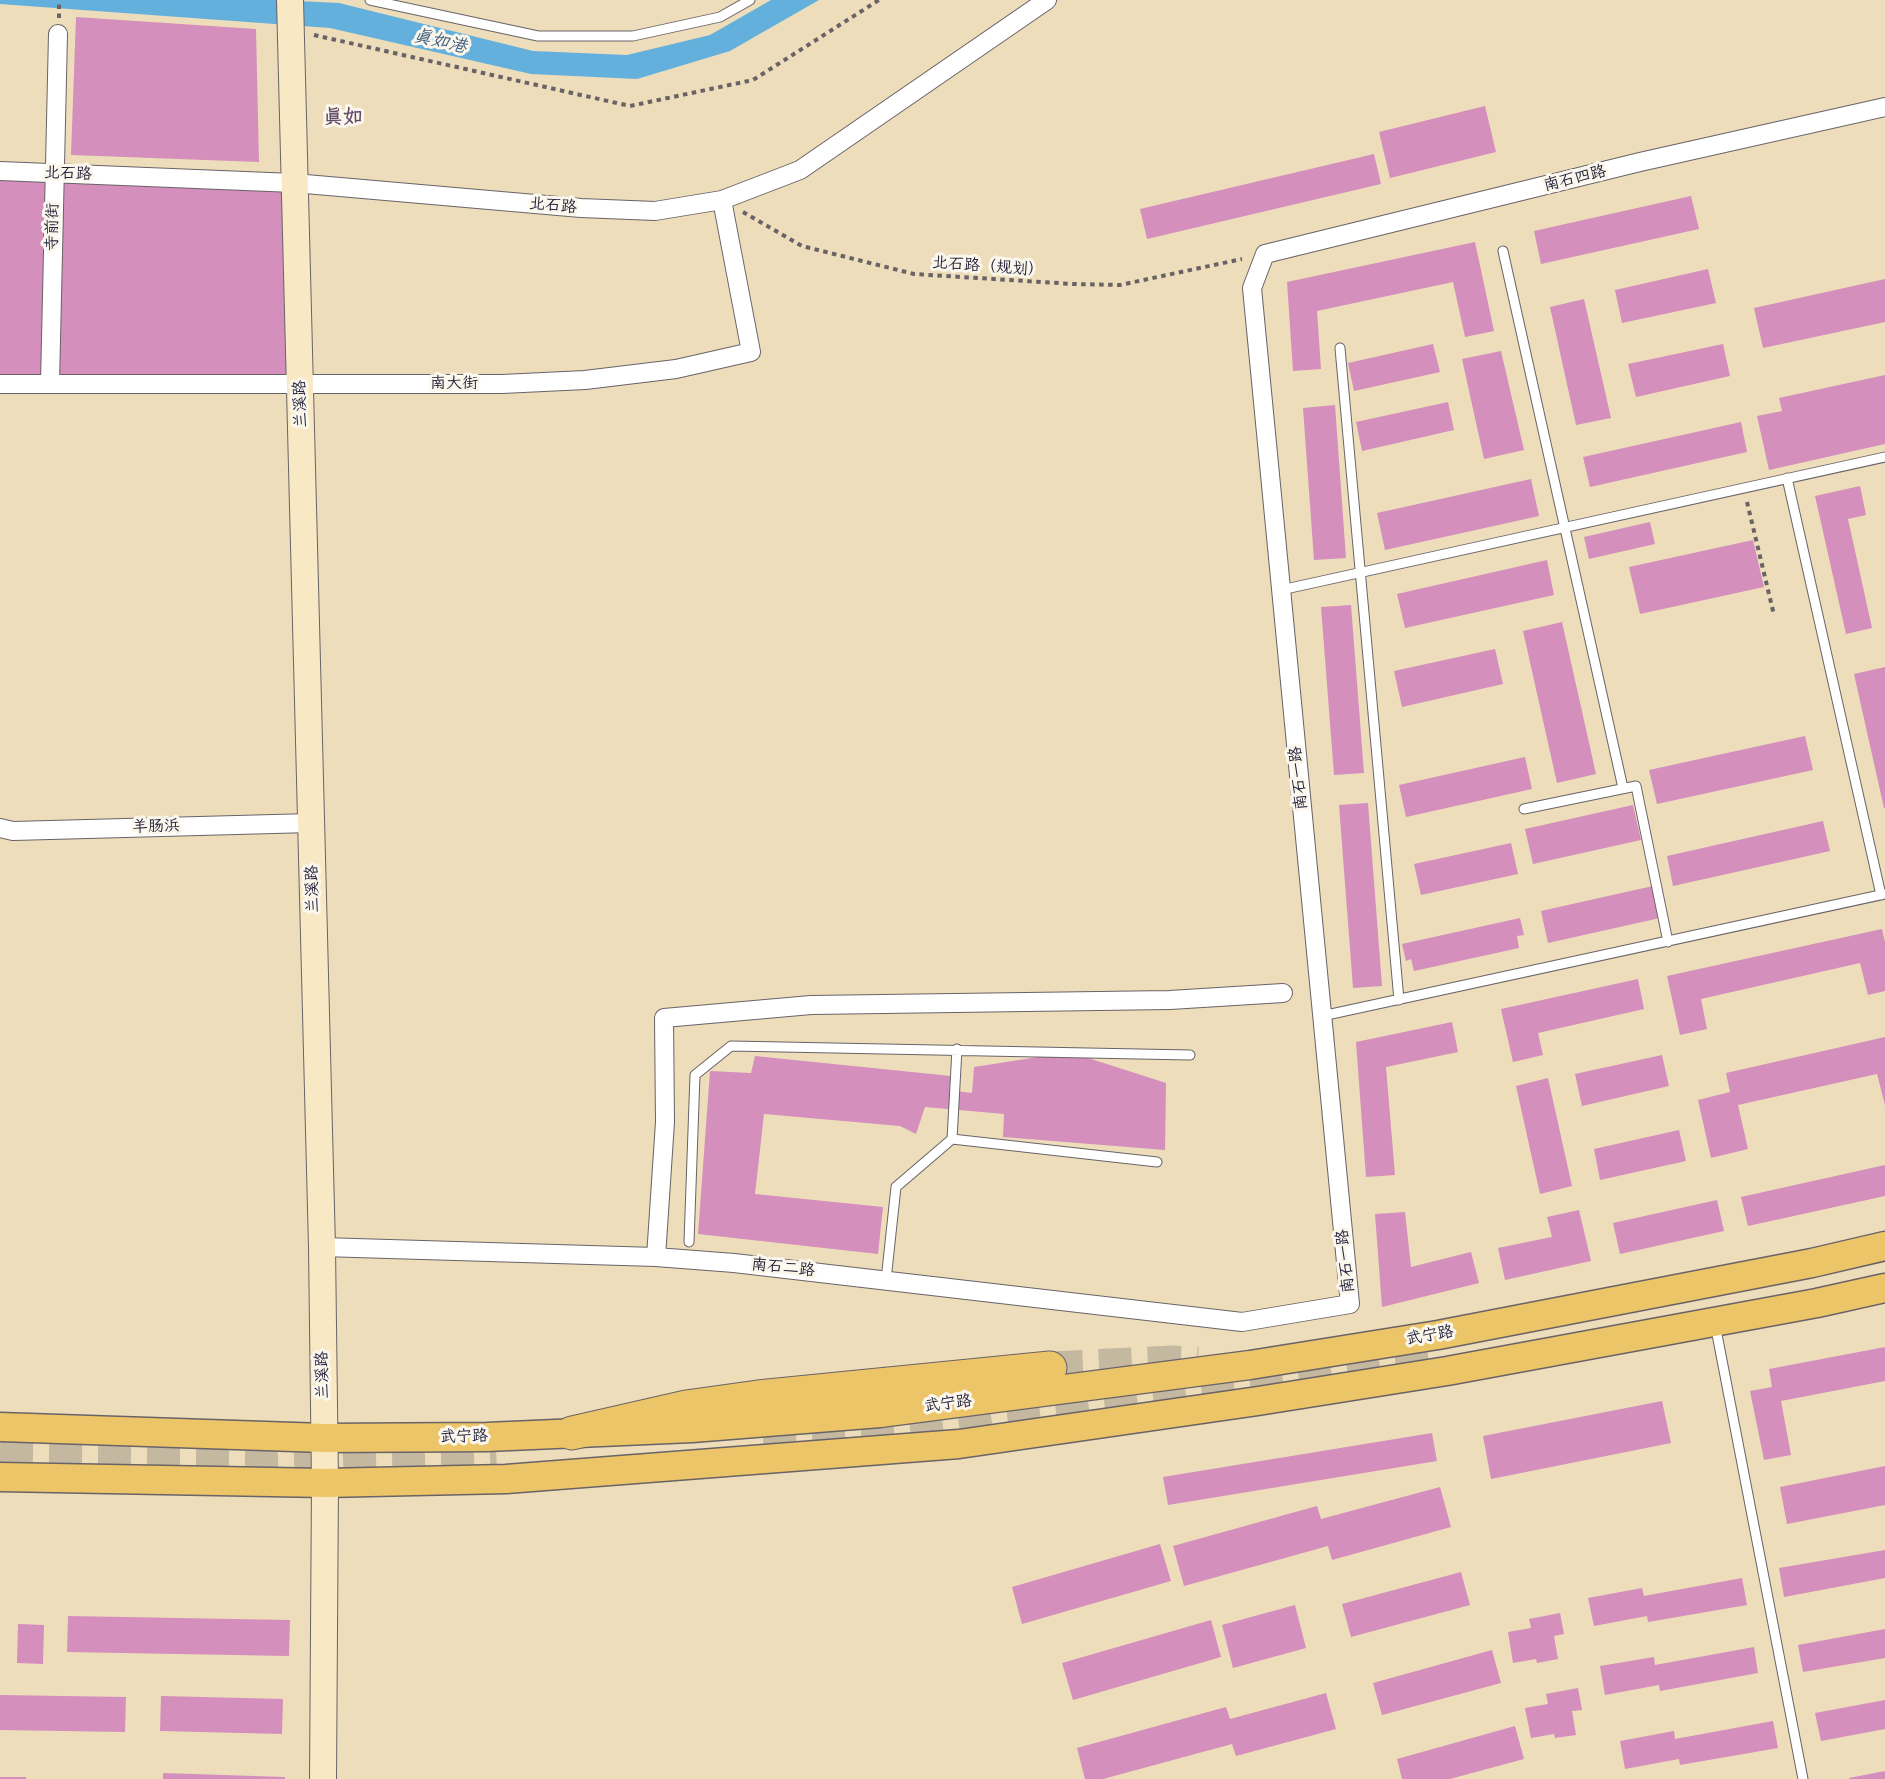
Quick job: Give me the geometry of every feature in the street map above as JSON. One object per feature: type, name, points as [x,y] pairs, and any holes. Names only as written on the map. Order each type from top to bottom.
[{"type":"highway","points":[[572,1433],[686,1407],[758,1397],[1050,1368]]},
{"type":"main road","name":"武宁路","points":[[0,1427],[324,1438],[487,1437],[692,1428],[880,1413],[1250,1365],[1461,1331],[1812,1263],[1885,1246]]},
{"type":"main road","points":[[0,1477],[324,1483],[506,1479],[959,1444],[1447,1371],[1817,1303],[1885,1288]]},
{"type":"street","name":"北石路","points":[[0,171],[294,183],[581,208],[655,211],[722,200],[800,170],[1047,0]]},
{"type":"street","name":"兰溪路","points":[[290,1],[322,1247],[323,1779]]},
{"type":"street","name":"寺前街","points":[[50,383],[58,34]]},
{"type":"street","name":"南石四路","points":[[1265,254],[1640,162],[1885,107]]},
{"type":"street","name":"南大街","points":[[0,384],[502,384],[585,380],[676,369],[751,352],[722,200]]},
{"type":"street","name":"南石一路","points":[[1265,254],[1252,288],[1350,1304]]},
{"type":"street","name":"羊肠浜","points":[[0,828],[13,831],[312,823]]},
{"type":"street","points":[[656,1257],[663,1166],[666,1079],[664,1018],[811,1005],[1170,1000],[1283,993]]},
{"type":"street","name":"南石二路","points":[[322,1247],[656,1257],[735,1263],[1242,1322],[1350,1304]]},
{"type":"lane","points":[[370,0],[538,36],[633,36],[720,17],[750,0]]},
{"type":"lane","points":[[1503,251],[1623,788]]},
{"type":"lane","points":[[1340,348],[1399,1000]]},
{"type":"lane","points":[[1281,590],[1885,457]]},
{"type":"lane","points":[[1322,1016],[1883,895],[1787,478]]},
{"type":"lane","points":[[1524,809],[1636,786],[1668,942]]},
{"type":"lane","points":[[689,1242],[695,1075],[731,1046],[1190,1055]]},
{"type":"lane","points":[[885,1280],[896,1187],[952,1139],[957,1049]]},
{"type":"lane","points":[[952,1139],[1157,1162]]},
{"type":"lane","points":[[1714,1322],[1803,1779]]},
{"type":"path","points":[[290,34],[323,36],[630,106],[753,80],[879,0]]},
{"type":"path","name":"北石路（规划）","points":[[722,200],[802,246],[914,274],[1120,285],[1265,254]]},
{"type":"path","points":[[1744,488],[1774,615]]},
{"type":"water","name":"真如港","points":[[0,0],[277,0],[339,3],[533,51],[627,55],[710,35],[771,0],[819,0],[730,51],[637,79],[531,74],[330,28],[0,4]]},
{"type":"building","points":[[76,17],[256,29],[259,162],[71,155]]},
{"type":"building","points":[[1485,106],[1496,152],[1390,178],[1379,132]]},
{"type":"building","points":[[1374,154],[1381,184],[1147,239],[1140,209]]},
{"type":"building","points":[[0,171],[294,183],[301,383],[0,384]]},
{"type":"building","points":[[1691,196],[1699,229],[1541,264],[1534,231]]},
{"type":"building","points":[[1475,242],[1494,331],[1465,337],[1453,282],[1317,311],[1321,369],[1293,371],[1287,282]]},
{"type":"building","points":[[1708,269],[1716,303],[1622,323],[1615,290]]},
{"type":"building","points":[[1885,279],[1885,322],[1763,348],[1754,308]]},
{"type":"building","points":[[1584,299],[1611,418],[1576,425],[1550,307]]},
{"type":"building","points":[[1433,344],[1440,372],[1354,391],[1348,363]]},
{"type":"building","points":[[1723,344],[1730,376],[1636,397],[1628,364]]},
{"type":"building","points":[[1501,351],[1524,450],[1484,459],[1462,359]]},
{"type":"building","points":[[1885,375],[1885,444],[1769,470],[1757,416],[1782,411],[1779,398]]},
{"type":"building","points":[[1448,402],[1454,430],[1362,451],[1356,422]]},
{"type":"building","points":[[1335,405],[1346,558],[1314,560],[1303,408]]},
{"type":"building","points":[[1741,422],[1747,452],[1590,487],[1583,457]]},
{"type":"building","points":[[1531,479],[1539,516],[1385,550],[1377,513]]},
{"type":"building","points":[[1860,486],[1866,515],[1848,519],[1872,628],[1846,634],[1815,496]]},
{"type":"building","points":[[1650,522],[1655,544],[1589,559],[1584,537]]},
{"type":"building","points":[[1753,540],[1764,587],[1640,614],[1629,567]]},
{"type":"building","points":[[1547,560],[1554,595],[1405,628],[1397,594]]},
{"type":"building","points":[[1351,605],[1364,773],[1334,775],[1321,607]]},
{"type":"building","points":[[1562,622],[1596,774],[1557,783],[1523,631]]},
{"type":"building","points":[[1495,649],[1503,684],[1402,707],[1394,671]]},
{"type":"building","points":[[1885,667],[1885,808],[1884,808],[1854,674]]},
{"type":"building","points":[[1805,736],[1813,770],[1657,804],[1649,770]]},
{"type":"building","points":[[1525,757],[1532,789],[1406,817],[1399,785]]},
{"type":"building","points":[[1368,803],[1382,986],[1353,988],[1339,805]]},
{"type":"building","points":[[1633,805],[1641,840],[1533,864],[1525,829]]},
{"type":"building","points":[[1823,821],[1830,851],[1673,886],[1667,856]]},
{"type":"building","points":[[1511,843],[1518,874],[1421,895],[1414,864]]},
{"type":"building","points":[[1653,886],[1660,918],[1548,943],[1541,911]]},
{"type":"building","points":[[1520,918],[1524,935],[1517,936],[1519,948],[1414,971],[1411,959],[1406,961],[1402,944]]},
{"type":"building","points":[[1882,929],[1885,942],[1885,991],[1868,995],[1860,963],[1701,999],[1707,1029],[1680,1035],[1667,976]]},
{"type":"building","points":[[1638,979],[1644,1009],[1538,1033],[1543,1055],[1513,1062],[1501,1009]]},
{"type":"building","points":[[1452,1022],[1458,1052],[1386,1067],[1395,1175],[1366,1177],[1356,1042]]},
{"type":"building","points":[[1885,1037],[1885,1105],[1877,1074],[1738,1105],[1748,1149],[1711,1158],[1698,1100],[1730,1092],[1726,1073]]},
{"type":"building","points":[[1662,1055],[1669,1086],[1582,1106],[1575,1074]]},
{"type":"building","points":[[755,1056],[951,1076],[949,1090],[972,1093],[974,1067],[1045,1056],[1088,1058],[1166,1083],[1165,1150],[1003,1137],[1004,1114],[925,1107],[916,1134],[900,1126],[764,1114],[755,1194],[883,1207],[878,1254],[698,1234],[710,1071],[751,1073]]},
{"type":"building","points":[[1548,1078],[1572,1186],[1540,1194],[1516,1086]]},
{"type":"building","points":[[1679,1130],[1686,1161],[1600,1180],[1594,1149]]},
{"type":"building","points":[[1885,1165],[1885,1196],[1748,1226],[1741,1197]]},
{"type":"building","points":[[1717,1200],[1724,1231],[1620,1254],[1613,1223]]},
{"type":"building","points":[[1579,1210],[1591,1261],[1505,1280],[1498,1248],[1552,1237],[1547,1217]]},
{"type":"building","points":[[1405,1212],[1411,1267],[1471,1252],[1479,1283],[1382,1307],[1375,1214]]},
{"type":"building","points":[[1885,1347],[1885,1381],[1781,1401],[1791,1455],[1764,1460],[1750,1391],[1772,1387],[1769,1369]]},
{"type":"building","points":[[1662,1401],[1671,1443],[1491,1479],[1483,1436]]},
{"type":"building","points":[[1432,1433],[1437,1461],[1168,1505],[1163,1477]]},
{"type":"building","points":[[1885,1466],[1885,1505],[1787,1524],[1780,1487]]},
{"type":"building","points":[[1440,1487],[1451,1527],[1332,1560],[1328,1546],[1184,1586],[1173,1546],[1317,1506],[1321,1519]]},
{"type":"building","points":[[1160,1544],[1171,1581],[1022,1624],[1012,1587]]},
{"type":"building","points":[[1885,1550],[1885,1578],[1784,1597],[1779,1568]]},
{"type":"building","points":[[1461,1572],[1470,1605],[1351,1637],[1342,1604]]},
{"type":"building","points":[[1742,1578],[1747,1605],[1648,1622],[1647,1616],[1594,1626],[1588,1598],[1642,1588],[1644,1596]]},
{"type":"building","points":[[1295,1605],[1306,1648],[1233,1668],[1222,1625]]},
{"type":"building","points":[[1560,1613],[1564,1634],[1554,1636],[1558,1659],[1537,1663],[1536,1659],[1513,1663],[1508,1632],[1531,1628],[1529,1619]]},
{"type":"building","points":[[68,1616],[290,1620],[289,1656],[67,1652]]},
{"type":"building","points":[[1211,1620],[1221,1657],[1073,1700],[1062,1663]]},
{"type":"building","points":[[18,1624],[44,1625],[43,1664],[17,1663]]},
{"type":"building","points":[[1885,1629],[1885,1658],[1803,1672],[1798,1645]]},
{"type":"building","points":[[1754,1647],[1758,1673],[1660,1691],[1659,1685],[1605,1695],[1600,1666],[1654,1657],[1655,1665]]},
{"type":"building","points":[[1492,1650],[1501,1683],[1382,1715],[1373,1683]]},
{"type":"building","points":[[1578,1688],[1582,1710],[1572,1711],[1576,1735],[1555,1738],[1554,1734],[1531,1738],[1525,1708],[1548,1704],[1546,1694]]},
{"type":"building","points":[[1326,1693],[1336,1729],[1236,1756],[1232,1744],[1103,1779],[1085,1779],[1077,1748],[1226,1707],[1230,1719]]},
{"type":"building","points":[[0,1695],[126,1697],[125,1732],[0,1730]]},
{"type":"building","points":[[161,1696],[283,1699],[282,1734],[160,1731]]},
{"type":"building","points":[[1885,1700],[1885,1729],[1821,1741],[1815,1713]]},
{"type":"building","points":[[1773,1721],[1778,1748],[1680,1765],[1679,1759],[1625,1769],[1620,1741],[1674,1731],[1675,1739]]},
{"type":"building","points":[[1515,1726],[1524,1759],[1450,1779],[1402,1779],[1397,1759]]},
{"type":"building","points":[[1885,1771],[1885,1779],[1849,1779],[1849,1778]]},
{"type":"building","points":[[163,1773],[285,1777],[285,1779],[163,1779]]},
{"type":"building","points":[[0,1777],[26,1777],[26,1779],[0,1779]]},
{"type":"tunnel","points":[[763,1435],[897,1428],[1430,1361]]},
{"type":"tunnel","points":[[1050,1368],[1171,1362],[1198,1363]]},
{"type":"tunnel","points":[[0,1456],[250,1460],[496,1449]]},
{"type":"district","name":"真如","points":[[343,118]]}]
